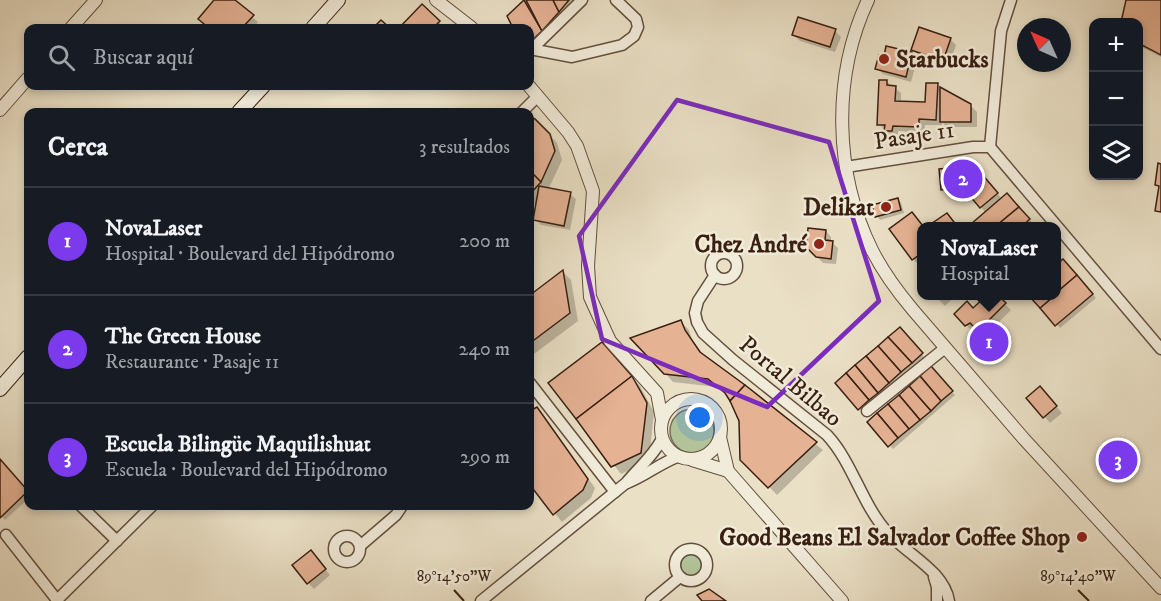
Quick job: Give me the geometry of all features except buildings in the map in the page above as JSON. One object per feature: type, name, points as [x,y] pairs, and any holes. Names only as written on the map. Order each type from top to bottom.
[{"type":"main road","points":[[317,24],[338,0]]},
{"type":"main road","points":[[243,108],[259,90]]},
{"type":"main road","points":[[0,389],[24,362]]},
{"type":"street","points":[[75,24],[96,0]]},
{"type":"street","points":[[436,0],[467,24]]},
{"type":"street","points":[[534,46],[582,0]]},
{"type":"street","points":[[534,50],[572,57],[616,47],[627,42],[637,32],[638,24],[636,19],[616,0]]},
{"type":"street","points":[[868,0],[853,42],[844,92],[843,126],[846,167],[853,200],[872,250],[896,289],[945,348],[1024,439],[1161,588]]},
{"type":"street","points":[[1011,0],[1001,31],[990,147],[1053,222]]},
{"type":"street","points":[[0,110],[24,83]]},
{"type":"street","points":[[481,601],[626,483],[654,454],[662,439],[662,420],[657,393],[610,341],[593,305],[588,287],[594,204],[592,184],[577,146],[533,90]]},
{"type":"street","points":[[526,108],[538,96]]},
{"type":"street","name":"Pasaje 11","points":[[846,167],[973,147],[990,147]]},
{"type":"street","points":[[1061,231],[1161,349]]},
{"type":"street","name":"Portal Bilbao","points":[[715,275],[698,301],[695,313],[703,333],[732,360],[806,416],[827,435],[838,449],[877,520],[899,544],[946,587],[949,601]]},
{"type":"street","points":[[867,411],[945,348]]},
{"type":"street","points":[[534,389],[615,492]]},
{"type":"street","points":[[657,393],[704,402],[715,411],[720,423],[720,437],[728,471],[842,601]]},
{"type":"street","points":[[534,403],[541,399]]},
{"type":"street","points":[[662,420],[673,405],[687,399]]},
{"type":"street","points":[[690,460],[699,459],[711,452],[720,437]]},
{"type":"street","points":[[662,439],[669,451],[677,457],[728,471]]},
{"type":"street","points":[[626,483],[677,457]]},
{"type":"street","points":[[85,510],[117,541]]},
{"type":"street","points":[[6,535],[57,601],[148,510]]},
{"type":"street","points":[[360,546],[399,510]]},
{"type":"street","points":[[932,572],[937,587],[937,601]]},
{"type":"street","points":[[651,601],[680,577]]},
{"type":"highlighted area","points":[[677,100],[829,142],[879,301],[767,407],[602,339],[579,236]]},
{"type":"green space","points":[[692,409],[707,416],[714,431],[707,446],[692,453],[677,446],[670,431],[677,416]]},
{"type":"green space","points":[[692,553],[697,554],[703,560],[703,570],[697,576],[692,577],[687,576],[681,570],[680,565],[681,560],[687,554]]},
{"type":"place","name":"Starbucks","points":[[884,59]]},
{"type":"place","name":"The Green House","points":[[963,179]]},
{"type":"place","name":"Delikat","points":[[886,207]]},
{"type":"place","name":"Chez André","points":[[819,244]]},
{"type":"place","name":"NovaLaser","points":[[989,342]]},
{"type":"place","name":"Escuela Bilingüe Maquilishuat","points":[[1118,460]]},
{"type":"place","name":"Good Beans El Salvador Coffee Shop","points":[[1082,537]]}]
